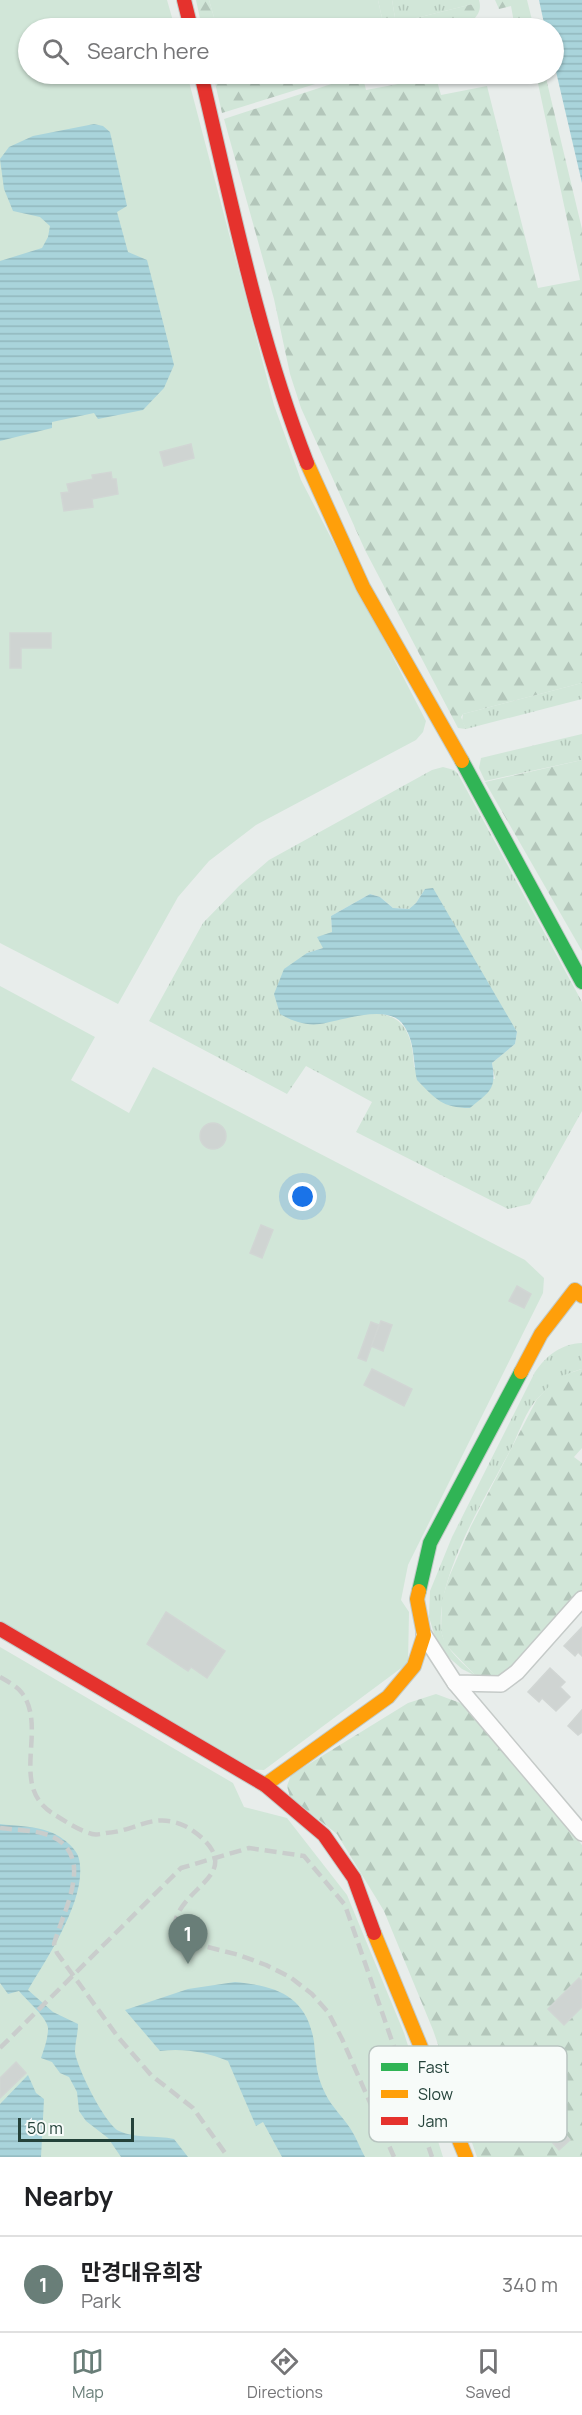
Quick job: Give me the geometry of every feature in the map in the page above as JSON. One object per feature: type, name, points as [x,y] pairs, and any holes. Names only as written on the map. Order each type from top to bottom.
[{"type":"main road","points":[[184,0],[188,18]]},
{"type":"main road","points":[[203,84],[260,326],[284,404],[313,478],[363,587],[459,755],[582,982]]},
{"type":"main road","points":[[265,1785],[387,1697],[414,1666],[424,1635],[417,1599],[430,1543],[541,1334],[575,1290],[582,1296]]},
{"type":"main road","points":[[0,1629],[265,1785],[324,1835],[354,1878],[385,1963],[420,2046]]},
{"type":"main road","points":[[460,2142],[466,2157]]},
{"type":"street","points":[[455,1683],[501,1684],[517,1672],[582,1599]]},
{"type":"street","points":[[424,1635],[455,1683],[582,1833]]},
{"type":"green space","points":[[0,0],[167,0],[172,18],[18,18],[18,84],[190,84],[274,405],[301,480],[426,721],[423,732],[416,740],[256,825],[209,861],[178,897],[118,1004],[0,943]]},
{"type":"green space","points":[[196,0],[209,0],[214,18],[200,18]]},
{"type":"green space","points":[[209,0],[378,0],[382,18],[214,18]]},
{"type":"green space","points":[[378,0],[392,0],[395,18],[382,18]]},
{"type":"green space","points":[[392,0],[473,0],[473,4],[416,18],[395,18]]},
{"type":"green space","points":[[473,0],[479,0],[479,12],[475,18],[416,18],[473,4]]},
{"type":"green space","points":[[495,0],[527,0],[532,18],[513,18],[511,6],[499,9]]},
{"type":"green space","points":[[215,84],[315,84],[222,113]]},
{"type":"green space","points":[[331,84],[364,84],[366,90],[398,84],[438,84],[441,95],[487,86],[538,288],[580,280],[538,84],[547,84],[582,229],[582,683],[463,714],[461,717],[466,729],[458,728],[365,550],[301,408],[290,374],[274,299],[224,119]]},
{"type":"green space","points":[[582,683],[582,699],[466,729],[462,721],[463,714]]},
{"type":"green space","points":[[582,734],[582,760],[485,781],[479,768],[481,758]]},
{"type":"green space","points":[[582,760],[582,951],[485,782]]},
{"type":"green space","points":[[443,767],[454,770],[458,774],[582,1002],[582,1111],[530,1204],[508,1209],[356,1132],[372,1102],[306,1066],[287,1094],[149,1021],[203,923],[239,886],[269,860],[432,770]],"holes":[[[425,889],[517,1032],[515,1044],[492,1063],[495,1079],[414,1067],[411,1045],[405,1030],[397,1020],[385,1015],[371,1014],[355,1015],[319,1024],[307,953],[323,948],[332,932],[331,916],[370,894],[380,897],[393,908],[409,909]]]},
{"type":"green space","points":[[0,986],[95,1037],[71,1080],[129,1113],[153,1067],[525,1260],[544,1278],[543,1293],[408,1565],[401,1600],[409,1612],[408,1663],[264,1770],[244,1769],[0,1621]]},
{"type":"green space","points":[[582,1343],[582,1369],[570,1373],[552,1385],[529,1409],[512,1447],[465,1536],[447,1584],[442,1607],[441,1629],[445,1643],[476,1676],[462,1669],[445,1654],[435,1637],[429,1617],[430,1591],[452,1537],[535,1372],[555,1351]]},
{"type":"green space","points":[[582,1369],[582,1448],[574,1457],[582,1463],[582,1592],[547,1631],[501,1676],[491,1679],[476,1676],[445,1644],[441,1631],[442,1600],[449,1577],[471,1526],[537,1399],[558,1377]]},
{"type":"green space","points":[[0,1647],[233,1783],[244,1807],[287,1818],[347,1895],[408,2046],[369,2046],[369,2142],[438,2142],[443,2157],[0,2157]]},
{"type":"green space","points":[[436,1694],[463,1704],[582,1845],[582,2157],[477,2157],[472,2142],[567,2142],[567,2046],[439,2046],[384,1911],[337,1834],[290,1797],[287,1786],[291,1775],[408,1703]]},
{"type":"water","points":[[539,0],[582,0],[582,183],[559,84],[564,84],[564,18],[543,18]]},
{"type":"water","points":[[94,124],[103,126],[110,132],[127,206],[117,212],[128,252],[147,260],[174,365],[164,388],[143,410],[98,419],[94,413],[52,422],[52,428],[0,441],[0,261],[42,248],[48,237],[50,226],[40,217],[13,211],[4,189],[0,159],[9,147],[33,136]]},
{"type":"water","points":[[433,888],[517,1032],[515,1044],[492,1063],[493,1079],[490,1090],[470,1108],[460,1108],[440,1101],[417,1080],[408,1032],[397,1019],[377,1014],[320,1024],[304,1024],[280,1014],[274,994],[284,969],[307,953],[323,948],[317,937],[332,932],[331,916],[370,894],[380,897],[393,908],[409,909],[425,889]]},
{"type":"water","points":[[0,1824],[38,1828],[54,1834],[72,1847],[79,1859],[78,1891],[72,1909],[55,1945],[28,1990],[53,2012],[78,2024],[75,2052],[77,2060],[92,2095],[113,2126],[119,2131],[132,2135],[174,2139],[188,2157],[121,2157],[108,2138],[86,2121],[79,2111],[77,2092],[69,2077],[60,2073],[52,2062],[41,2058],[48,2033],[45,2020],[19,1991],[8,1994],[0,1983]]},
{"type":"water","points":[[235,1982],[264,1987],[288,1996],[305,2014],[314,2042],[320,2082],[331,2104],[352,2131],[365,2157],[282,2157],[263,2122],[256,2126],[228,2061],[195,2052],[160,2051],[125,2010],[188,1989]]},
{"type":"water","points":[[28,2075],[36,2093],[44,2099],[41,2157],[0,2157],[0,2104]]},
{"type":"building","points":[[191,444],[194,458],[164,466],[160,452]]},
{"type":"building","points":[[111,472],[112,479],[116,479],[118,494],[92,499],[93,507],[64,511],[61,493],[69,492],[67,484],[93,479],[92,475]]},
{"type":"building","points":[[10,633],[51,633],[51,648],[21,648],[21,668],[10,668]]},
{"type":"building","points":[[213,1123],[222,1127],[226,1136],[222,1145],[213,1149],[204,1145],[200,1136],[204,1127]]},
{"type":"building","points":[[261,1225],[273,1230],[262,1258],[250,1253]]},
{"type":"building","points":[[517,1286],[531,1294],[524,1308],[509,1301]]},
{"type":"building","points":[[381,1321],[392,1325],[383,1351],[371,1346]]},
{"type":"building","points":[[371,1322],[379,1325],[366,1361],[358,1358]]},
{"type":"building","points":[[372,1369],[412,1389],[404,1406],[364,1385]]},
{"type":"building","points":[[166,1612],[225,1651],[207,1678],[191,1667],[188,1671],[147,1644]]},
{"type":"building","points":[[582,1627],[582,1656],[578,1652],[575,1656],[564,1646]]},
{"type":"building","points":[[550,1668],[565,1682],[560,1687],[570,1697],[556,1711],[542,1698],[539,1702],[528,1692]]},
{"type":"building","points":[[582,1710],[582,1732],[578,1735],[568,1726]]},
{"type":"building","points":[[579,1978],[582,1981],[582,2007],[564,2025],[548,2009]]},
{"type":"building","points":[[16,2062],[26,2073],[0,2098],[0,2078]]},
{"type":"building","points":[[567,2136],[570,2140],[559,2150],[553,2143],[567,2142]]},
{"type":"railway","points":[[0,1677],[22,1693],[29,1707],[32,1723],[30,1772],[39,1801],[52,1813],[87,1833],[117,1832],[164,1820],[185,1826],[200,1836],[212,1850],[215,1861],[213,1870],[182,1906],[176,1918],[174,1931],[179,1938],[188,1942],[239,1955],[266,1965],[290,1977],[312,1994],[328,2012],[369,2100]]},
{"type":"railway","points":[[0,1828],[45,1834],[64,1845],[72,1857],[74,1870],[69,1901],[54,1944],[57,1953],[118,2037],[151,2075],[193,2108],[228,2157]]},
{"type":"railway","points":[[0,2048],[181,1868],[249,1848],[304,1856],[345,1905],[394,2046]]},
{"type":"railway","points":[[387,2142],[394,2157]]},
{"type":"railway","points":[[427,2142],[432,2157]]},
{"type":"traffic: fast","points":[[462,761],[582,982]]},
{"type":"traffic: fast","points":[[419,1591],[430,1543],[521,1372]]},
{"type":"traffic: slow","points":[[307,463],[363,587],[462,761]]},
{"type":"traffic: slow","points":[[521,1372],[541,1334],[575,1290],[582,1296]]},
{"type":"traffic: slow","points":[[265,1785],[388,1697],[414,1666],[424,1635],[417,1599],[419,1591]]},
{"type":"traffic: slow","points":[[374,1933],[420,2046]]},
{"type":"traffic: slow","points":[[460,2142],[466,2157]]},
{"type":"traffic: jam","points":[[184,0],[188,18]]},
{"type":"traffic: jam","points":[[203,84],[260,319],[307,463]]},
{"type":"traffic: jam","points":[[0,1629],[265,1785],[324,1835],[354,1878],[374,1933]]},
{"type":"place","name":"만경대유희장","points":[[188,1964]]}]
